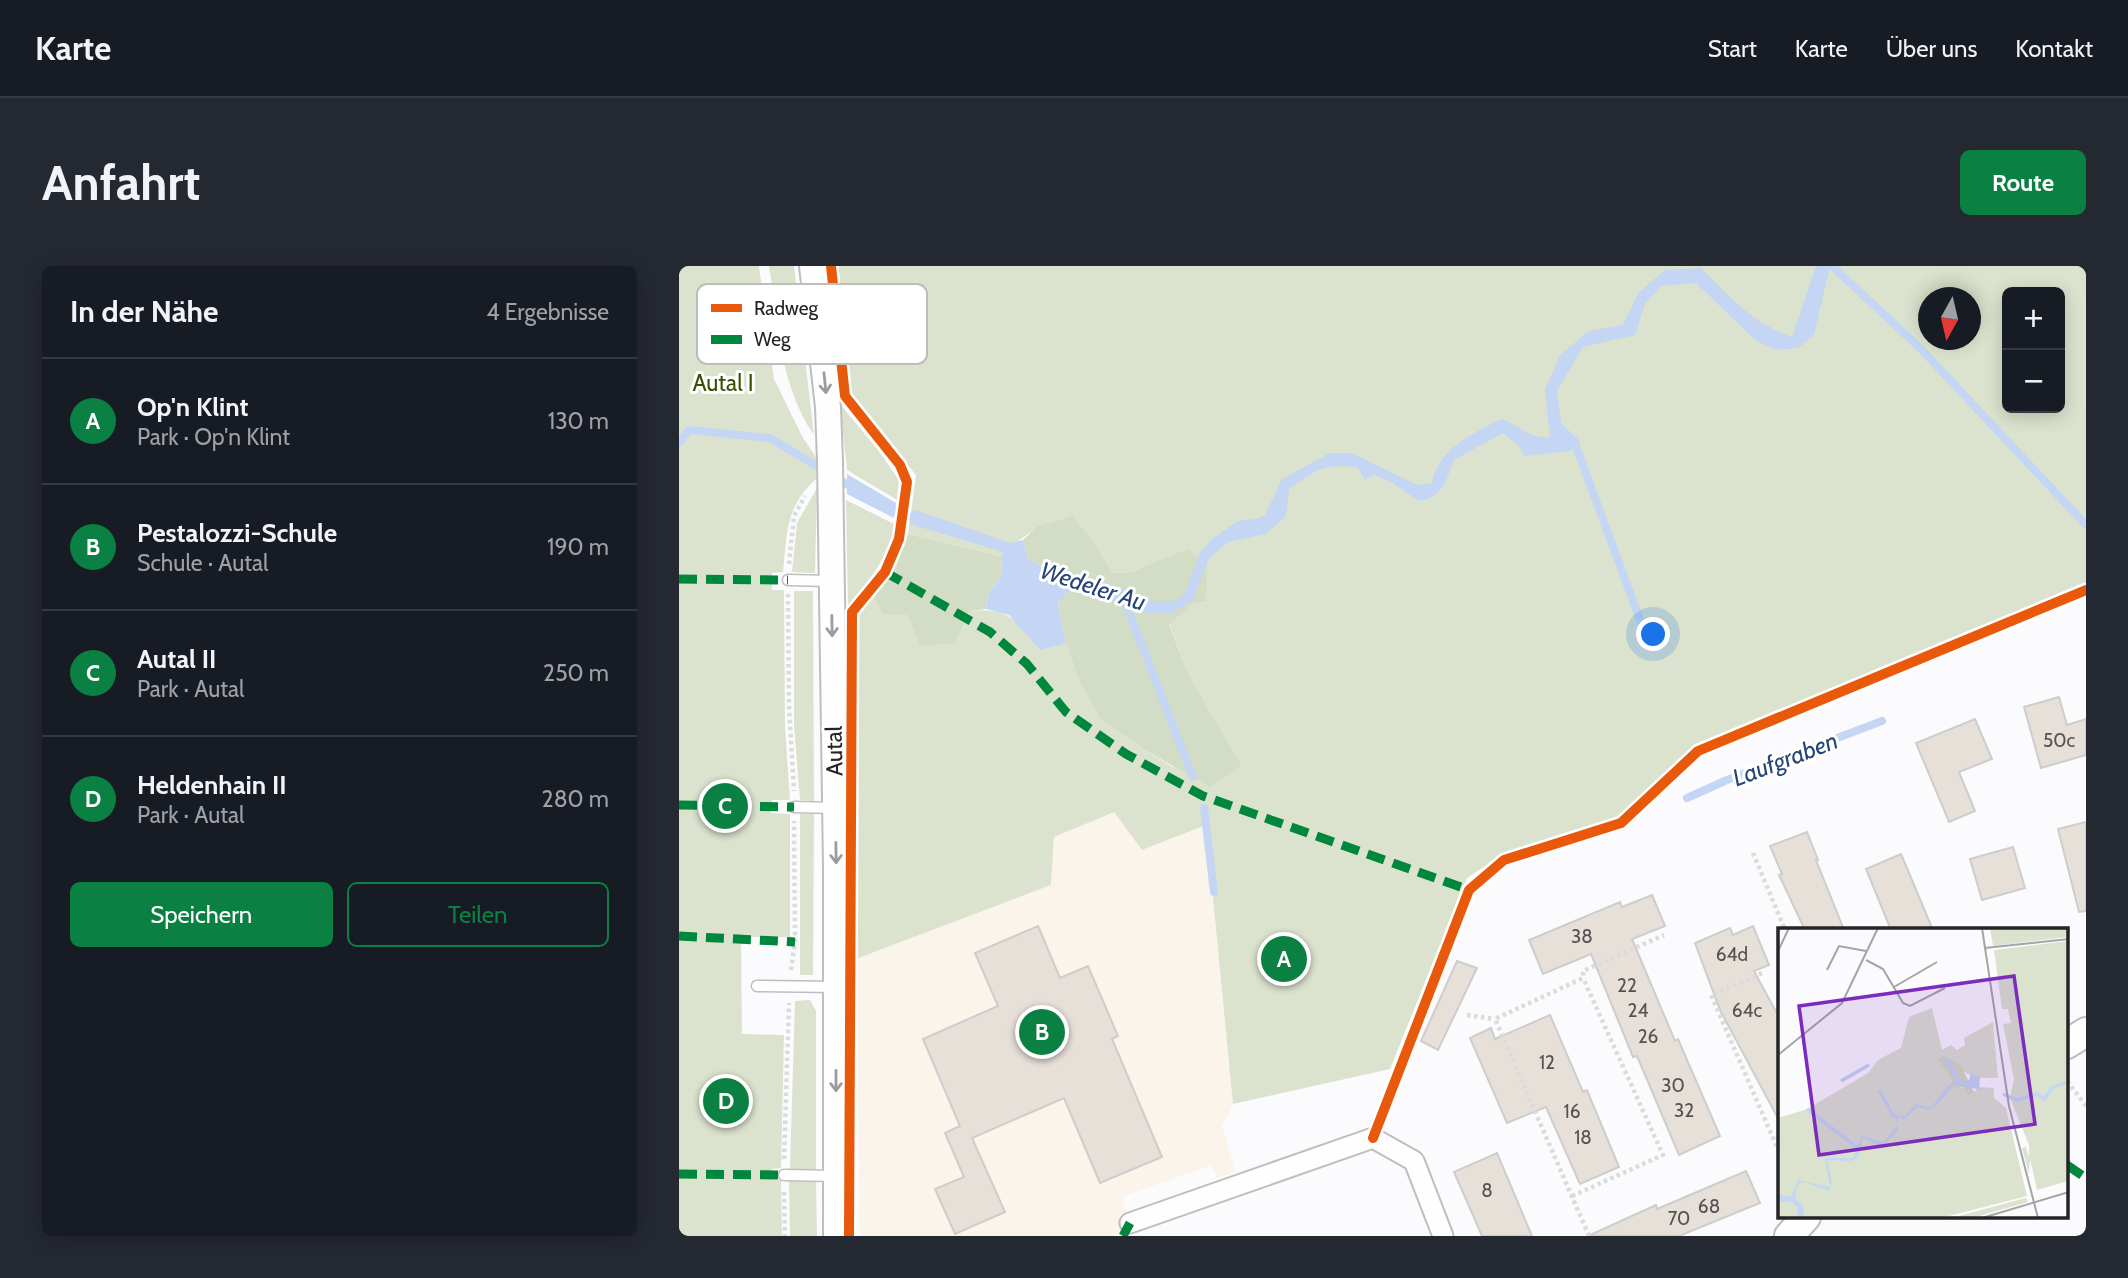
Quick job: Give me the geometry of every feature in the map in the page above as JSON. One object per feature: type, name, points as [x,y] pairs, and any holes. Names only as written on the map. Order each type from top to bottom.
[{"type":"main road","points":[[2069,1043],[2086,1032]]},
{"type":"main road","points":[[1789,1236],[1804,1219]]},
{"type":"street","name":"Autal","points":[[812,266],[814,284]]},
{"type":"street","name":"Autal","points":[[823,364],[828,407],[832,580],[836,1236]]},
{"type":"street","points":[[1130,1223],[1373,1138],[1414,1161],[1443,1236]]},
{"type":"lane","points":[[788,580],[832,580]]},
{"type":"lane","points":[[795,807],[835,808]]},
{"type":"lane","points":[[757,986],[836,988]]},
{"type":"lane","points":[[784,1175],[836,1176]]},
{"type":"path","points":[[785,1236],[789,987],[795,942],[795,807],[789,707],[788,580],[794,516],[809,490],[830,472]]},
{"type":"path","points":[[1753,853],[1784,928]]},
{"type":"path","points":[[1571,1196],[1663,1155],[1583,978],[1583,971],[1664,935]]},
{"type":"path","points":[[1762,972],[1711,995],[1778,1149]]},
{"type":"path","points":[[1467,1015],[1495,1019],[1583,978]]},
{"type":"path","points":[[1495,1019],[1589,1236]]},
{"type":"path","points":[[2069,1085],[2086,1106]]},
{"type":"shaded area","points":[[1114,811],[1142,850],[1207,825],[1233,1104],[1222,1127],[1236,1172],[1217,1178],[1211,1165],[1122,1197],[1130,1223],[1113,1236],[860,1236],[856,959],[1051,885],[1054,837]]},
{"type":"green space","name":"Autal I","points":[[679,266],[759,266],[761,284],[697,284],[697,364],[772,364],[774,379],[803,438],[816,457],[816,479],[798,500],[789,522],[783,572],[772,573],[772,590],[784,590],[785,726],[790,800],[772,800],[771,813],[790,814],[790,937],[741,937],[742,1034],[784,1035],[781,1168],[772,1169],[773,1180],[781,1180],[782,1236],[679,1236]]},
{"type":"green space","points":[[769,266],[794,266],[796,284],[771,284]]},
{"type":"green space","points":[[837,266],[2086,266],[2086,584],[1698,745],[1622,816],[1502,855],[1467,878],[1390,1069],[1233,1104],[1206,825],[1142,850],[1114,812],[1054,837],[1051,885],[856,959],[858,618],[873,596],[883,613],[908,615],[953,643],[970,611],[984,610],[1004,614],[1018,624],[1040,650],[1066,644],[1080,683],[1100,719],[1143,749],[1173,767],[1242,766],[1187,671],[1169,623],[1192,605],[1206,601],[1188,550],[1131,572],[1113,573],[1096,545],[1036,527],[1001,556],[908,534],[916,475],[850,395],[847,364],[927,364],[927,284],[839,284]]},
{"type":"green space","points":[[784,364],[806,364],[814,435],[794,396]]},
{"type":"green space","points":[[840,404],[899,480],[897,500],[847,470]]},
{"type":"green space","points":[[817,488],[815,573],[792,572],[797,523]]},
{"type":"green space","points":[[846,500],[894,524],[883,558],[848,607]]},
{"type":"green space","points":[[1072,516],[1096,545],[1113,573],[1131,572],[1188,549],[1207,565],[1206,601],[1192,605],[1169,624],[1187,671],[1242,766],[1210,787],[1143,749],[1100,719],[1080,683],[1066,644],[1058,602],[1081,580],[1054,574],[1028,558],[1023,540],[1036,527]]},
{"type":"green space","points":[[908,534],[1001,556],[1002,575],[988,594],[986,609],[970,611],[954,643],[920,646],[908,615],[883,614],[873,596],[893,570]]},
{"type":"green space","points":[[794,591],[813,591],[814,801],[800,800],[794,726]]},
{"type":"green space","points":[[800,814],[814,814],[813,975],[800,975]]},
{"type":"green space","points":[[810,1000],[816,1011],[816,1170],[790,1169],[795,1001]]},
{"type":"green space","points":[[789,1181],[816,1182],[817,1236],[790,1236]]},
{"type":"water","points":[[1816,266],[1830,266],[1814,335],[1798,348],[1776,350],[1756,341],[1696,283],[1662,286],[1645,304],[1635,335],[1583,347],[1557,391],[1561,423],[1580,441],[1570,451],[1525,456],[1518,445],[1503,433],[1454,460],[1439,492],[1419,501],[1391,482],[1374,475],[1365,480],[1357,467],[1336,466],[1320,470],[1289,489],[1286,516],[1266,534],[1228,542],[1209,558],[1192,601],[1171,614],[1146,613],[1091,592],[1071,590],[1058,602],[1066,644],[1040,650],[1009,615],[986,609],[988,594],[1002,575],[1003,552],[910,524],[913,509],[1010,543],[1023,540],[1028,558],[1054,574],[1103,582],[1154,601],[1176,601],[1185,593],[1200,552],[1212,539],[1238,521],[1265,515],[1282,479],[1330,453],[1352,453],[1417,485],[1432,483],[1435,471],[1449,452],[1469,436],[1502,419],[1529,433],[1550,438],[1545,389],[1560,355],[1589,331],[1623,325],[1638,293],[1665,270],[1701,268],[1754,317],[1792,337]]},
{"type":"water","points":[[847,474],[896,503],[894,518],[847,494]]},
{"type":"building","points":[[2059,697],[2067,725],[2086,719],[2086,755],[2041,768],[2024,707]]},
{"type":"building","points":[[1975,719],[1992,759],[1959,772],[1975,811],[1949,822],[1916,743]]},
{"type":"building","points":[[2086,822],[2086,911],[2079,912],[2058,829]]},
{"type":"building","points":[[1807,832],[1843,928],[1804,928],[1779,875],[1782,874],[1770,846]]},
{"type":"building","points":[[2013,847],[2025,888],[1982,900],[1970,859]]},
{"type":"building","points":[[1901,854],[1932,928],[1890,928],[1866,869]]},
{"type":"building","points":[[1652,895],[1665,926],[1632,939],[1675,1041],[1678,1039],[1720,1136],[1679,1155],[1637,1056],[1633,1057],[1591,954],[1543,974],[1529,940],[1620,902],[1622,907]]},
{"type":"building","points":[[1038,926],[1060,978],[1088,966],[1118,1036],[1112,1039],[1162,1157],[1100,1183],[1064,1098],[972,1138],[1005,1212],[955,1234],[935,1189],[964,1177],[945,1133],[960,1126],[923,1039],[998,1006],[975,953]]},
{"type":"building","points":[[1753,926],[1769,965],[1754,971],[1778,1015],[1778,1118],[1720,1010],[1695,943],[1730,928],[1733,935]]},
{"type":"building","points":[[1457,961],[1477,968],[1438,1050],[1421,1041]]},
{"type":"building","points":[[1550,1015],[1583,1092],[1587,1090],[1619,1167],[1580,1184],[1546,1107],[1507,1123],[1470,1038],[1491,1028],[1495,1039]]},
{"type":"building","points":[[1497,1153],[1532,1236],[1482,1236],[1454,1172]]},
{"type":"building","points":[[1746,1171],[1760,1203],[1679,1236],[1588,1236],[1656,1205],[1657,1209]]},
{"type":"waterway","points":[[1832,266],[1921,349],[2086,525]]},
{"type":"waterway","name":"Wedeler Au","points":[[679,443],[689,430],[770,438],[855,489]]},
{"type":"waterway","points":[[1574,441],[1643,628]]},
{"type":"waterway","name":"Wedeler Au","points":[[887,507],[920,521]]},
{"type":"waterway","points":[[1123,597],[1193,777]]},
{"type":"waterway","name":"Laufgraben","points":[[1687,798],[1882,721]]},
{"type":"waterway","points":[[1204,808],[1214,892]]},
{"type":"marked path","points":[[885,572],[990,632],[1027,664],[1066,712],[1126,754],[1203,796],[1469,890]]},
{"type":"marked path","points":[[679,579],[788,580]]},
{"type":"marked path","points":[[679,805],[794,807]]},
{"type":"marked path","points":[[679,936],[795,942]]},
{"type":"marked path","points":[[2069,1166],[2086,1178]]},
{"type":"marked path","points":[[679,1174],[784,1175]]},
{"type":"marked path","points":[[1123,1236],[1130,1223]]},
{"type":"cycle path","points":[[831,266],[833,284]]},
{"type":"cycle path","points":[[842,364],[845,396],[900,465],[907,482],[899,539],[885,572],[852,612],[849,1236]]},
{"type":"cycle path","points":[[1373,1138],[1469,890],[1504,860],[1621,823],[1698,751],[2086,590]]},
{"type":"place","name":"Autal II","points":[[725,806]]},
{"type":"place","name":"Op'n Klint","points":[[1284,959]]},
{"type":"place","name":"Pestalozzi-Schule","points":[[1042,1032]]},
{"type":"place","name":"Heldenhain II","points":[[726,1101]]}]
